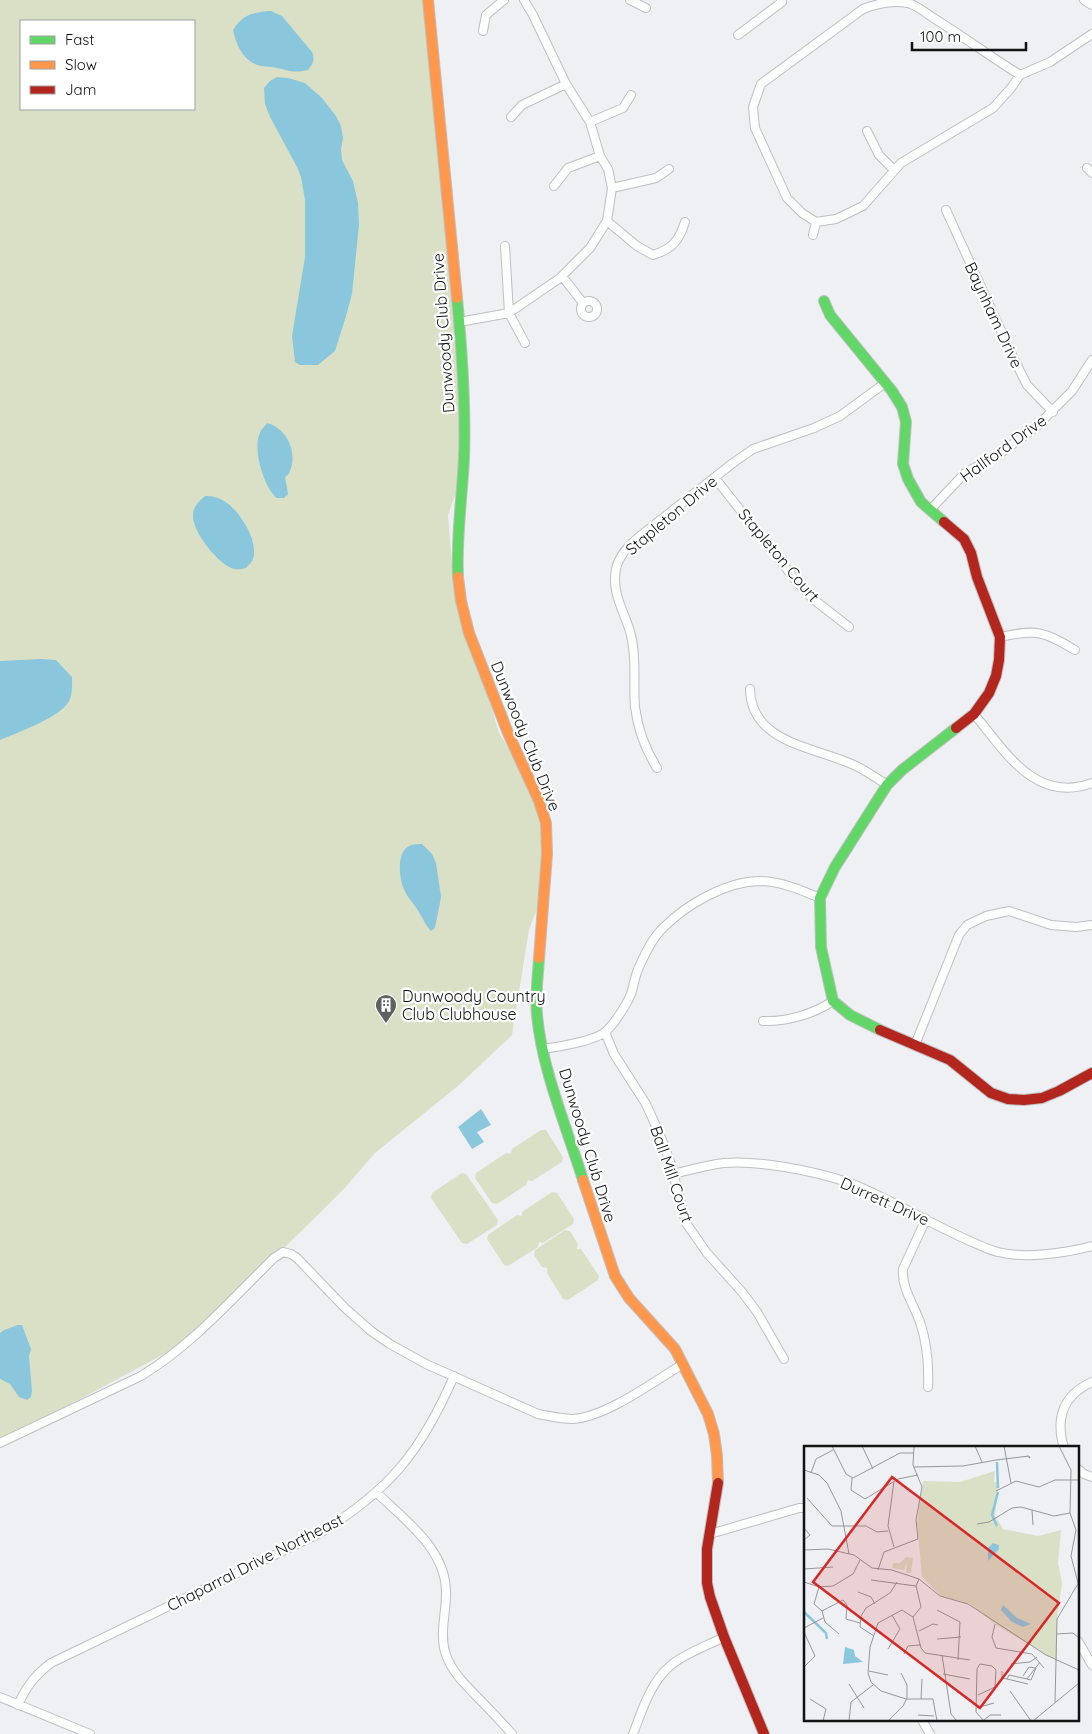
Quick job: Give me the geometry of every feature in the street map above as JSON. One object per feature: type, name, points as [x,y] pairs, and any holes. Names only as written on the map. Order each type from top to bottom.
[{"type":"street","name":"Dunwoody Club Drive","points":[[428,0],[459,322],[465,426],[457,558],[460,602],[469,633],[508,733],[539,800],[546,823],[547,854],[536,1020],[543,1050],[615,1276],[629,1298],[671,1343],[708,1414],[718,1456],[718,1490],[710,1534],[706,1568],[707,1583],[724,1637],[764,1734]]},
{"type":"street","points":[[482,31],[486,15],[504,0]]},
{"type":"street","points":[[459,322],[509,313],[562,276],[590,248],[607,220],[612,188],[608,169],[600,156],[590,122],[566,84],[524,0]]},
{"type":"street","points":[[630,0],[646,8]]},
{"type":"street","points":[[738,35],[782,2],[781,0]]},
{"type":"street","points":[[1084,0],[1092,5]]},
{"type":"street","points":[[1020,75],[991,57],[963,36],[909,3],[891,1],[878,3],[863,9],[761,84],[753,107],[755,128],[787,198],[802,213],[816,222],[836,219],[862,206],[901,163],[993,108],[1020,75],[1050,62],[1092,34]]},
{"type":"street","points":[[512,117],[522,105],[566,84]]},
{"type":"street","points":[[590,122],[623,108],[631,96]]},
{"type":"street","points":[[867,131],[879,155],[894,170]]},
{"type":"street","points":[[554,186],[568,168],[600,156]]},
{"type":"street","points":[[612,188],[656,178],[669,169]]},
{"type":"street","name":"Baynham Drive","points":[[946,210],[1027,385],[1053,412]]},
{"type":"street","points":[[607,220],[637,246],[653,255],[663,252],[680,238],[685,222]]},
{"type":"street","points":[[813,235],[816,222]]},
{"type":"street","points":[[505,246],[509,313],[525,344]]},
{"type":"street","points":[[562,276],[584,303]]},
{"type":"street","points":[[824,301],[830,315],[892,390],[905,414],[903,464],[908,479],[914,492],[930,510],[964,539],[971,553],[977,577],[1000,636],[1000,660],[989,693],[974,714],[902,770],[887,786],[835,867],[820,898],[821,947],[833,1001],[850,1015],[874,1028],[950,1060],[991,1093],[1008,1099],[1042,1098],[1060,1091],[1092,1073]]},
{"type":"street","name":"Hallford Drive","points":[[930,510],[965,473],[999,454],[1035,428],[1053,412],[1072,391],[1092,360]]},
{"type":"street","name":"Stapleton Drive","points":[[657,768],[648,753],[639,730],[635,707],[634,656],[631,635],[615,592],[616,570],[619,559],[629,545],[753,449],[814,428],[840,416],[885,383]]},
{"type":"street","name":"Stapleton Court","points":[[715,478],[797,582],[813,599],[849,628]]},
{"type":"street","points":[[1000,636],[1036,632],[1057,639],[1075,650]]},
{"type":"street","points":[[750,689],[752,707],[762,723],[771,732],[789,742],[858,767],[887,786]]},
{"type":"street","points":[[974,714],[1018,767],[1027,774],[1042,782],[1060,788],[1079,788],[1092,783]]},
{"type":"street","points":[[543,1050],[577,1043],[605,1032],[630,997],[638,967],[648,948],[664,927],[714,892],[758,881],[794,888],[820,898]]},
{"type":"street","points":[[915,1045],[959,935],[967,924],[986,916],[1009,911],[1051,925],[1076,927],[1092,925]]},
{"type":"street","points":[[763,1021],[777,1022],[788,1019],[833,1001]]},
{"type":"street","name":"Ball Mill Court","points":[[605,1032],[621,1067],[646,1104],[656,1124],[666,1148],[686,1223],[707,1252],[757,1312],[784,1358]]},
{"type":"street","name":"Durrett Drive","points":[[673,1174],[727,1163],[746,1162],[777,1166],[849,1182],[959,1236],[997,1252],[1008,1254],[1066,1252],[1092,1246]]},
{"type":"street","points":[[926,1219],[903,1268],[903,1276],[925,1341],[929,1366],[928,1387]]},
{"type":"street","points":[[0,1443],[132,1380],[160,1364],[195,1336],[274,1258],[283,1252],[291,1254],[345,1308],[372,1331],[409,1355],[538,1414],[554,1418],[572,1419],[589,1416],[606,1410],[683,1364]]},
{"type":"street","name":"Chaparral Drive Northeast","points":[[18,1705],[30,1681],[51,1663],[318,1534],[346,1517],[377,1493],[400,1469],[423,1438],[440,1409],[454,1376]]},
{"type":"street","points":[[1064,1446],[1060,1420],[1067,1401],[1080,1387],[1092,1382]]},
{"type":"street","points":[[1080,1471],[1092,1477]]},
{"type":"street","points":[[377,1493],[426,1541],[440,1562],[446,1590],[442,1626],[442,1640],[446,1656],[460,1678],[512,1734]]},
{"type":"street","points":[[710,1534],[789,1510],[804,1508]]},
{"type":"street","points":[[633,1734],[650,1691],[661,1675],[678,1660],[724,1637]]},
{"type":"street","points":[[1080,1644],[1092,1664]]},
{"type":"street","points":[[0,1698],[90,1734]]},
{"type":"street","points":[[923,1722],[930,1734]]},
{"type":"green space","points":[[0,0],[425,0],[435,71],[466,464],[448,515],[453,580],[499,733],[547,804],[546,886],[529,930],[512,1035],[459,1085],[375,1153],[343,1190],[179,1346],[0,1442]]},
{"type":"green space","points":[[541,1130],[546,1130],[563,1157],[562,1162],[532,1181],[528,1180],[526,1185],[497,1204],[492,1203],[475,1178],[476,1173],[506,1153],[511,1154],[512,1149]]},
{"type":"green space","points":[[462,1173],[466,1174],[498,1220],[497,1225],[467,1244],[462,1243],[431,1198],[432,1193]]},
{"type":"green space","points":[[552,1192],[557,1193],[574,1219],[573,1224],[543,1243],[539,1242],[538,1247],[508,1266],[504,1265],[487,1239],[488,1235],[517,1215],[522,1216],[522,1212]]},
{"type":"green space","points":[[565,1230],[570,1231],[578,1244],[577,1249],[581,1249],[599,1276],[598,1280],[568,1300],[563,1299],[547,1273],[547,1268],[542,1267],[534,1255],[535,1250]]},
{"type":"water","points":[[271,11],[282,16],[312,52],[313,62],[308,70],[292,71],[257,65],[247,59],[241,51],[233,30],[241,20],[249,15]]},
{"type":"water","points":[[277,77],[305,83],[322,98],[336,116],[341,126],[343,138],[342,160],[353,181],[358,203],[359,225],[352,294],[335,351],[318,365],[300,365],[295,362],[292,336],[305,257],[305,200],[301,177],[297,167],[265,104],[264,88]]},
{"type":"water","points":[[267,423],[281,431],[290,444],[292,452],[291,468],[285,477],[288,494],[284,498],[277,498],[272,493],[258,458],[258,440],[261,430]]},
{"type":"water","points":[[205,496],[215,497],[230,505],[246,526],[254,551],[252,560],[246,568],[235,569],[228,566],[214,555],[202,539],[194,522],[193,512]]},
{"type":"water","points":[[56,660],[72,677],[72,691],[69,701],[55,715],[0,740],[0,661]]},
{"type":"water","points":[[422,844],[432,854],[436,863],[441,897],[435,928],[431,931],[405,892],[400,874],[400,862],[403,852],[411,845]]},
{"type":"water","points":[[481,1109],[491,1125],[477,1132],[484,1142],[472,1149],[458,1127]]},
{"type":"water","points":[[22,1325],[31,1349],[29,1356],[32,1391],[31,1397],[27,1400],[19,1397],[10,1384],[0,1379],[0,1333]]},
{"type":"traffic: fast","points":[[457,298],[462,358],[464,419],[464,459],[458,577]]},
{"type":"traffic: fast","points":[[824,301],[830,315],[892,391],[902,407],[906,422],[903,464],[908,479],[921,502],[944,522]]},
{"type":"traffic: fast","points":[[880,1030],[850,1015],[833,1001],[821,947],[820,898],[835,867],[887,785],[902,770],[956,728]]},
{"type":"traffic: fast","points":[[539,958],[536,1001],[544,1057],[583,1180]]},
{"type":"traffic: slow","points":[[428,0],[457,298]]},
{"type":"traffic: slow","points":[[458,577],[461,601],[469,633],[508,733],[539,801],[546,823],[547,854],[539,958]]},
{"type":"traffic: slow","points":[[583,1180],[615,1276],[629,1298],[675,1349],[708,1414],[714,1434],[718,1483]]},
{"type":"traffic: jam","points":[[944,522],[964,539],[971,553],[977,577],[1000,637],[996,676],[989,693],[974,714],[956,728]]},
{"type":"traffic: jam","points":[[880,1030],[950,1060],[991,1093],[1008,1099],[1042,1098],[1092,1073]]},
{"type":"traffic: jam","points":[[718,1483],[707,1549],[707,1583],[724,1637],[764,1734]]},
{"type":"place","name":"Dunwoody Country Club Clubhouse","points":[[386,1024]]}]
